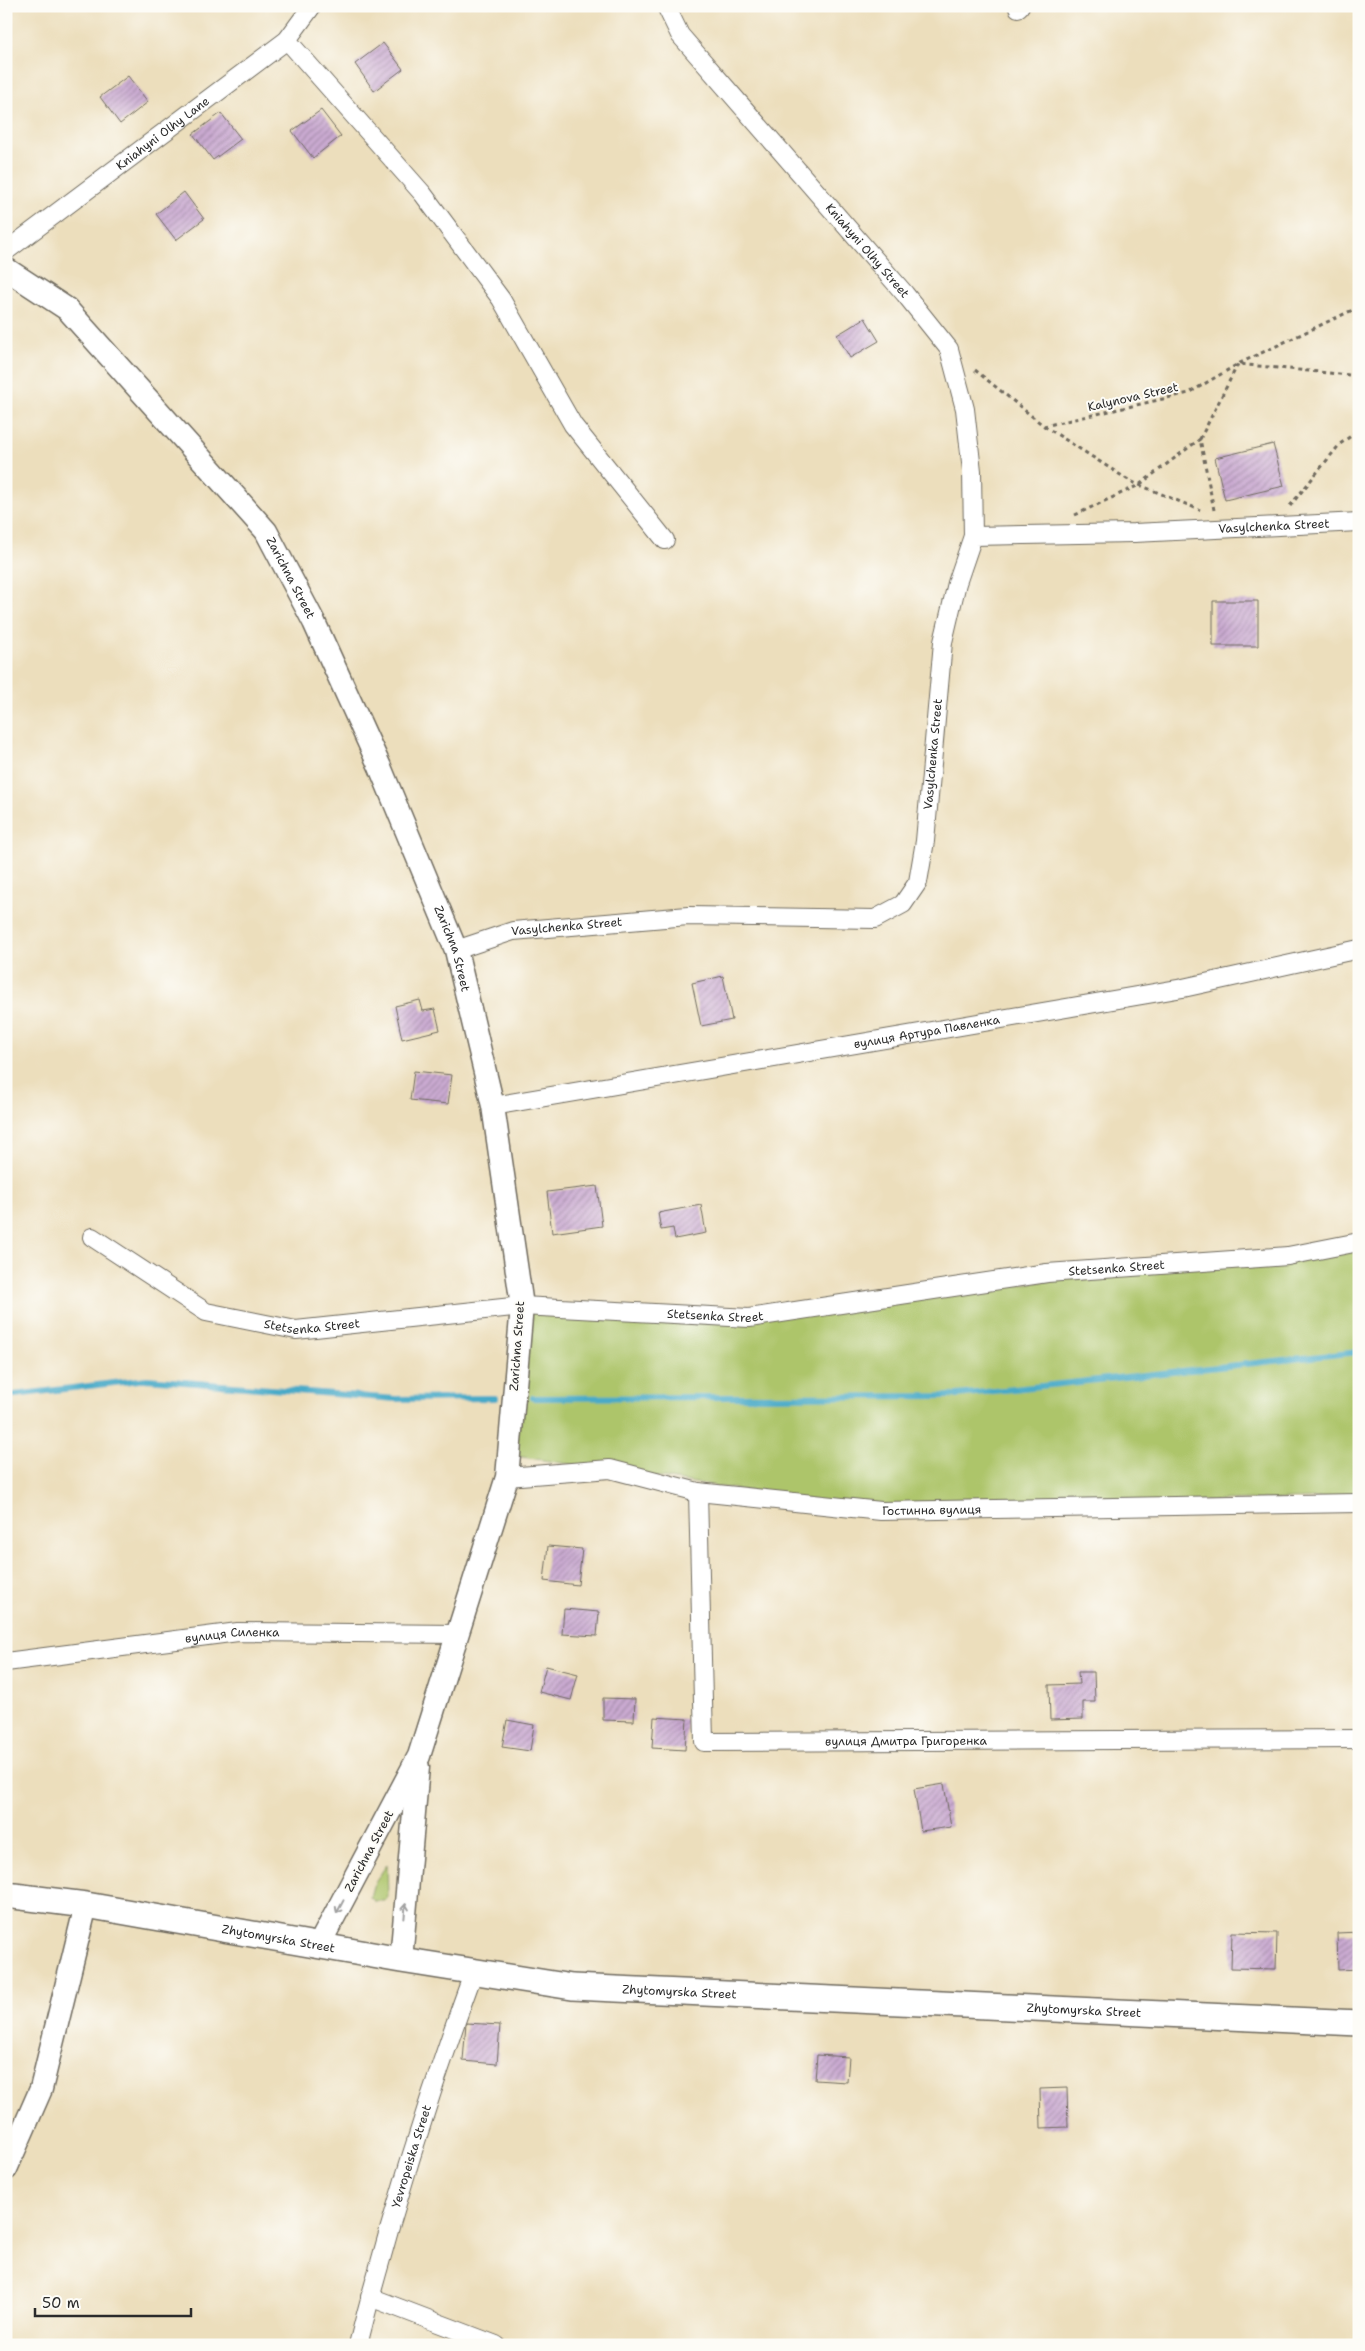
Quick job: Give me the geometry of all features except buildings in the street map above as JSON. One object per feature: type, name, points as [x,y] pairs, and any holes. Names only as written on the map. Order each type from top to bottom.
[{"type":"main road","name":"Zhytomyrska Street","points":[[6,1895],[86,1905],[400,1960],[572,1987],[1359,2023]]},
{"type":"street","name":"Kniahyni Olhy Street","points":[[666,6],[680,35],[899,287],[949,349],[965,409],[972,471],[973,536]]},
{"type":"street","name":"Kniahyni Olhy Lane","points":[[6,251],[287,40],[305,9]]},
{"type":"street","points":[[287,40],[423,194],[501,299],[572,425],[665,540]]},
{"type":"street","name":"Zarichna Street","points":[[6,269],[67,309],[266,531],[314,622],[380,767],[456,950],[493,1106],[522,1306],[507,1477],[420,1756],[320,1945]]},
{"type":"street","name":"Vasylchenka Street","points":[[456,950],[513,931],[688,916],[875,919],[903,904],[918,882],[925,841],[944,642],[957,583],[973,536],[1134,533],[1359,522]]},
{"type":"street","name":"вулиця Артура Павленка","points":[[493,1106],[1183,988],[1359,949]]},
{"type":"street","name":"Stetsenka Street","points":[[92,1237],[206,1312],[296,1330],[522,1306],[749,1318],[1048,1273],[1288,1256],[1359,1242]]},
{"type":"street","name":"Гостинна вулиця","points":[[507,1477],[610,1469],[698,1492],[881,1511],[1359,1503]]},
{"type":"street","name":"вулиця Дмитра Григоренка","points":[[698,1492],[704,1742],[1359,1740]]},
{"type":"street","name":"вулиця Силенка","points":[[6,1662],[238,1632],[459,1634]]},
{"type":"street","name":"Zarichna Street","points":[[400,1960],[420,1756]]},
{"type":"street","points":[[6,2169],[41,2089],[86,1905]]},
{"type":"street","name":"Yevropeiska Street","points":[[358,2345],[370,2296],[437,2074],[474,1971]]},
{"type":"street","points":[[370,2296],[496,2345]]},
{"type":"path","points":[[1357,308],[1359,313]]},
{"type":"path","name":"Kalynova Street","points":[[1044,426],[1189,393],[1238,364],[1357,308]]},
{"type":"path","points":[[949,349],[1044,426],[1139,485],[1215,516],[1200,439]]},
{"type":"path","points":[[1067,518],[1139,485],[1200,439],[1238,364],[1359,376]]},
{"type":"path","points":[[1274,526],[1340,444],[1359,430]]},
{"type":"green space","points":[[1359,1242],[1359,1497],[881,1511],[509,1455],[522,1306],[749,1318]]},
{"type":"green space","points":[[387,1864],[388,1897],[385,1901],[374,1901],[370,1897],[373,1886]]},
{"type":"waterway","points":[[533,1398],[948,1396],[1359,1352]]},
{"type":"waterway","points":[[6,1396],[147,1379],[395,1399],[495,1398]]}]
